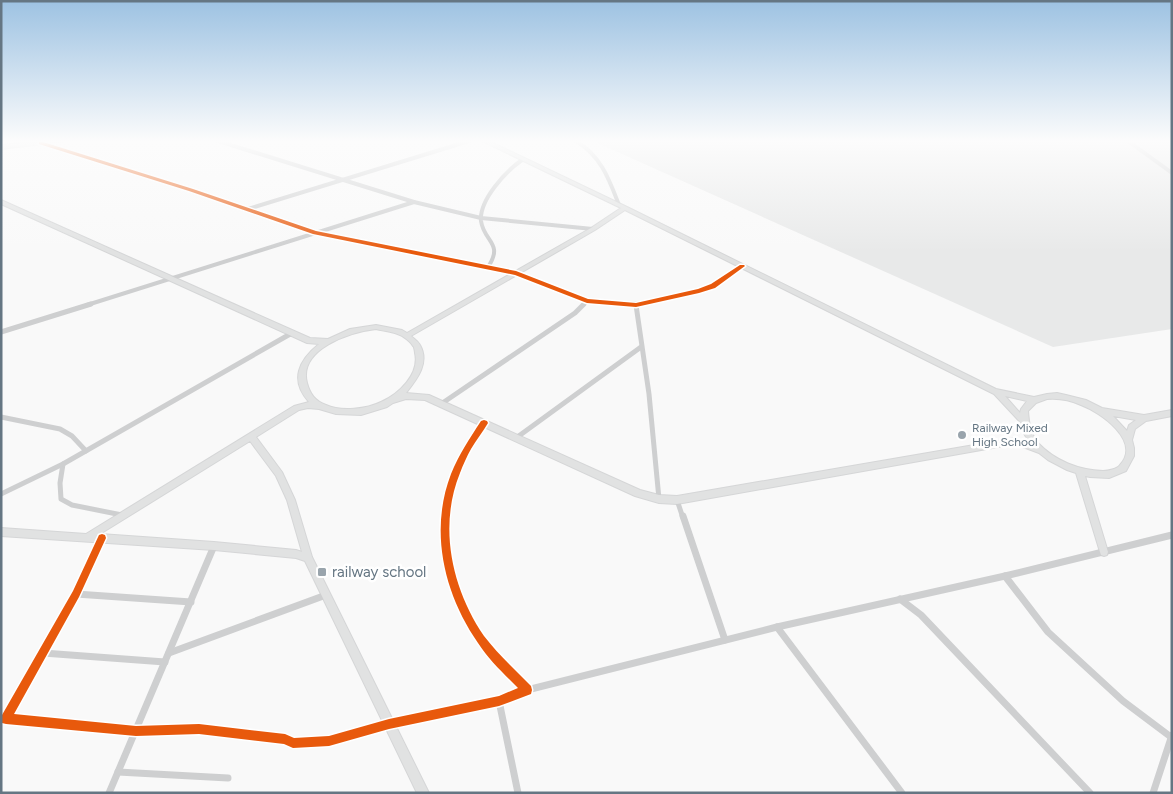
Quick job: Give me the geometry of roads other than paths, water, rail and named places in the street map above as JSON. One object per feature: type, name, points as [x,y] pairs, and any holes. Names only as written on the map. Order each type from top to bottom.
[{"type":"street","points":[[149,178],[315,233],[516,273],[587,301],[636,304],[699,291],[713,286],[742,266]]},
{"type":"street","points":[[338,178],[414,202],[481,218],[594,229]]},
{"type":"street","points":[[247,209],[344,178]]},
{"type":"street","points":[[488,267],[496,258],[497,251],[487,235],[481,218],[491,189],[499,178]]},
{"type":"street","points":[[560,178],[994,392],[1033,400],[1050,396],[1065,397],[1102,410],[1144,418],[1172,414]]},
{"type":"street","points":[[609,178],[622,207]]},
{"type":"street","points":[[1,202],[309,341],[327,341]]},
{"type":"street","points":[[1,332],[414,202]]},
{"type":"street","points":[[406,336],[594,229],[622,207]]},
{"type":"street","points":[[441,404],[575,313],[587,301]]},
{"type":"street","points":[[636,304],[649,394],[659,498]]},
{"type":"street","points":[[319,406],[306,392],[302,382],[303,372],[308,361],[315,351],[327,341],[346,331],[368,327],[389,328],[406,336],[414,343],[420,358],[419,369],[414,380],[394,400]]},
{"type":"street","points":[[1,494],[63,464],[292,333]]},
{"type":"street","points":[[309,341],[315,351]]},
{"type":"street","points":[[516,438],[633,350],[641,347]]},
{"type":"street","points":[[414,380],[416,387],[426,397],[441,404],[638,493],[676,500],[1015,441],[1040,450]]},
{"type":"street","points":[[297,408],[303,401],[306,392]]},
{"type":"street","points":[[994,392],[1024,424],[1030,439],[1040,450],[1062,465],[1079,471],[1103,474],[1121,469],[1130,456],[1128,440],[1132,427],[1144,418]]},
{"type":"street","points":[[88,538],[297,408],[308,405],[319,406],[332,411],[355,412],[371,410],[406,396],[426,397]]},
{"type":"street","points":[[1015,441],[1024,424],[1024,412],[1033,400]]},
{"type":"street","points":[[1102,410],[1120,428],[1128,440]]},
{"type":"street","points":[[1,417],[18,422],[50,425],[65,431],[86,451]]},
{"type":"street","points":[[484,423],[469,442],[456,470],[450,489],[444,533],[448,565],[456,593],[481,639],[527,690]]},
{"type":"street","points":[[251,437],[279,474],[291,500],[308,558],[423,793]]},
{"type":"street","points":[[63,464],[60,483],[61,499],[72,505],[123,515]]},
{"type":"street","points":[[1079,471],[1104,552]]},
{"type":"street","points":[[676,500],[726,640]]},
{"type":"street","points":[[1,532],[214,546],[296,554],[308,558]]},
{"type":"street","points":[[102,538],[76,594],[6,719],[136,731],[200,729],[285,739],[293,743],[329,741],[389,724],[499,701],[527,690],[777,626],[1005,576],[1172,535]]},
{"type":"street","points":[[109,793],[214,546]]},
{"type":"street","points":[[1005,576],[1048,632],[1123,701],[1171,736],[1153,793]]},
{"type":"street","points":[[76,594],[191,602]]},
{"type":"street","points":[[169,653],[326,595]]},
{"type":"street","points":[[900,599],[921,614],[1090,793]]},
{"type":"street","points":[[777,626],[902,793]]},
{"type":"street","points":[[43,653],[165,662]]},
{"type":"street","points":[[499,701],[518,793]]},
{"type":"street","points":[[118,772],[228,778]]},
{"type":"place","name":"Railway Mixed High School","points":[[962,435]]},
{"type":"place","name":"railway school","points":[[322,572]]}]
